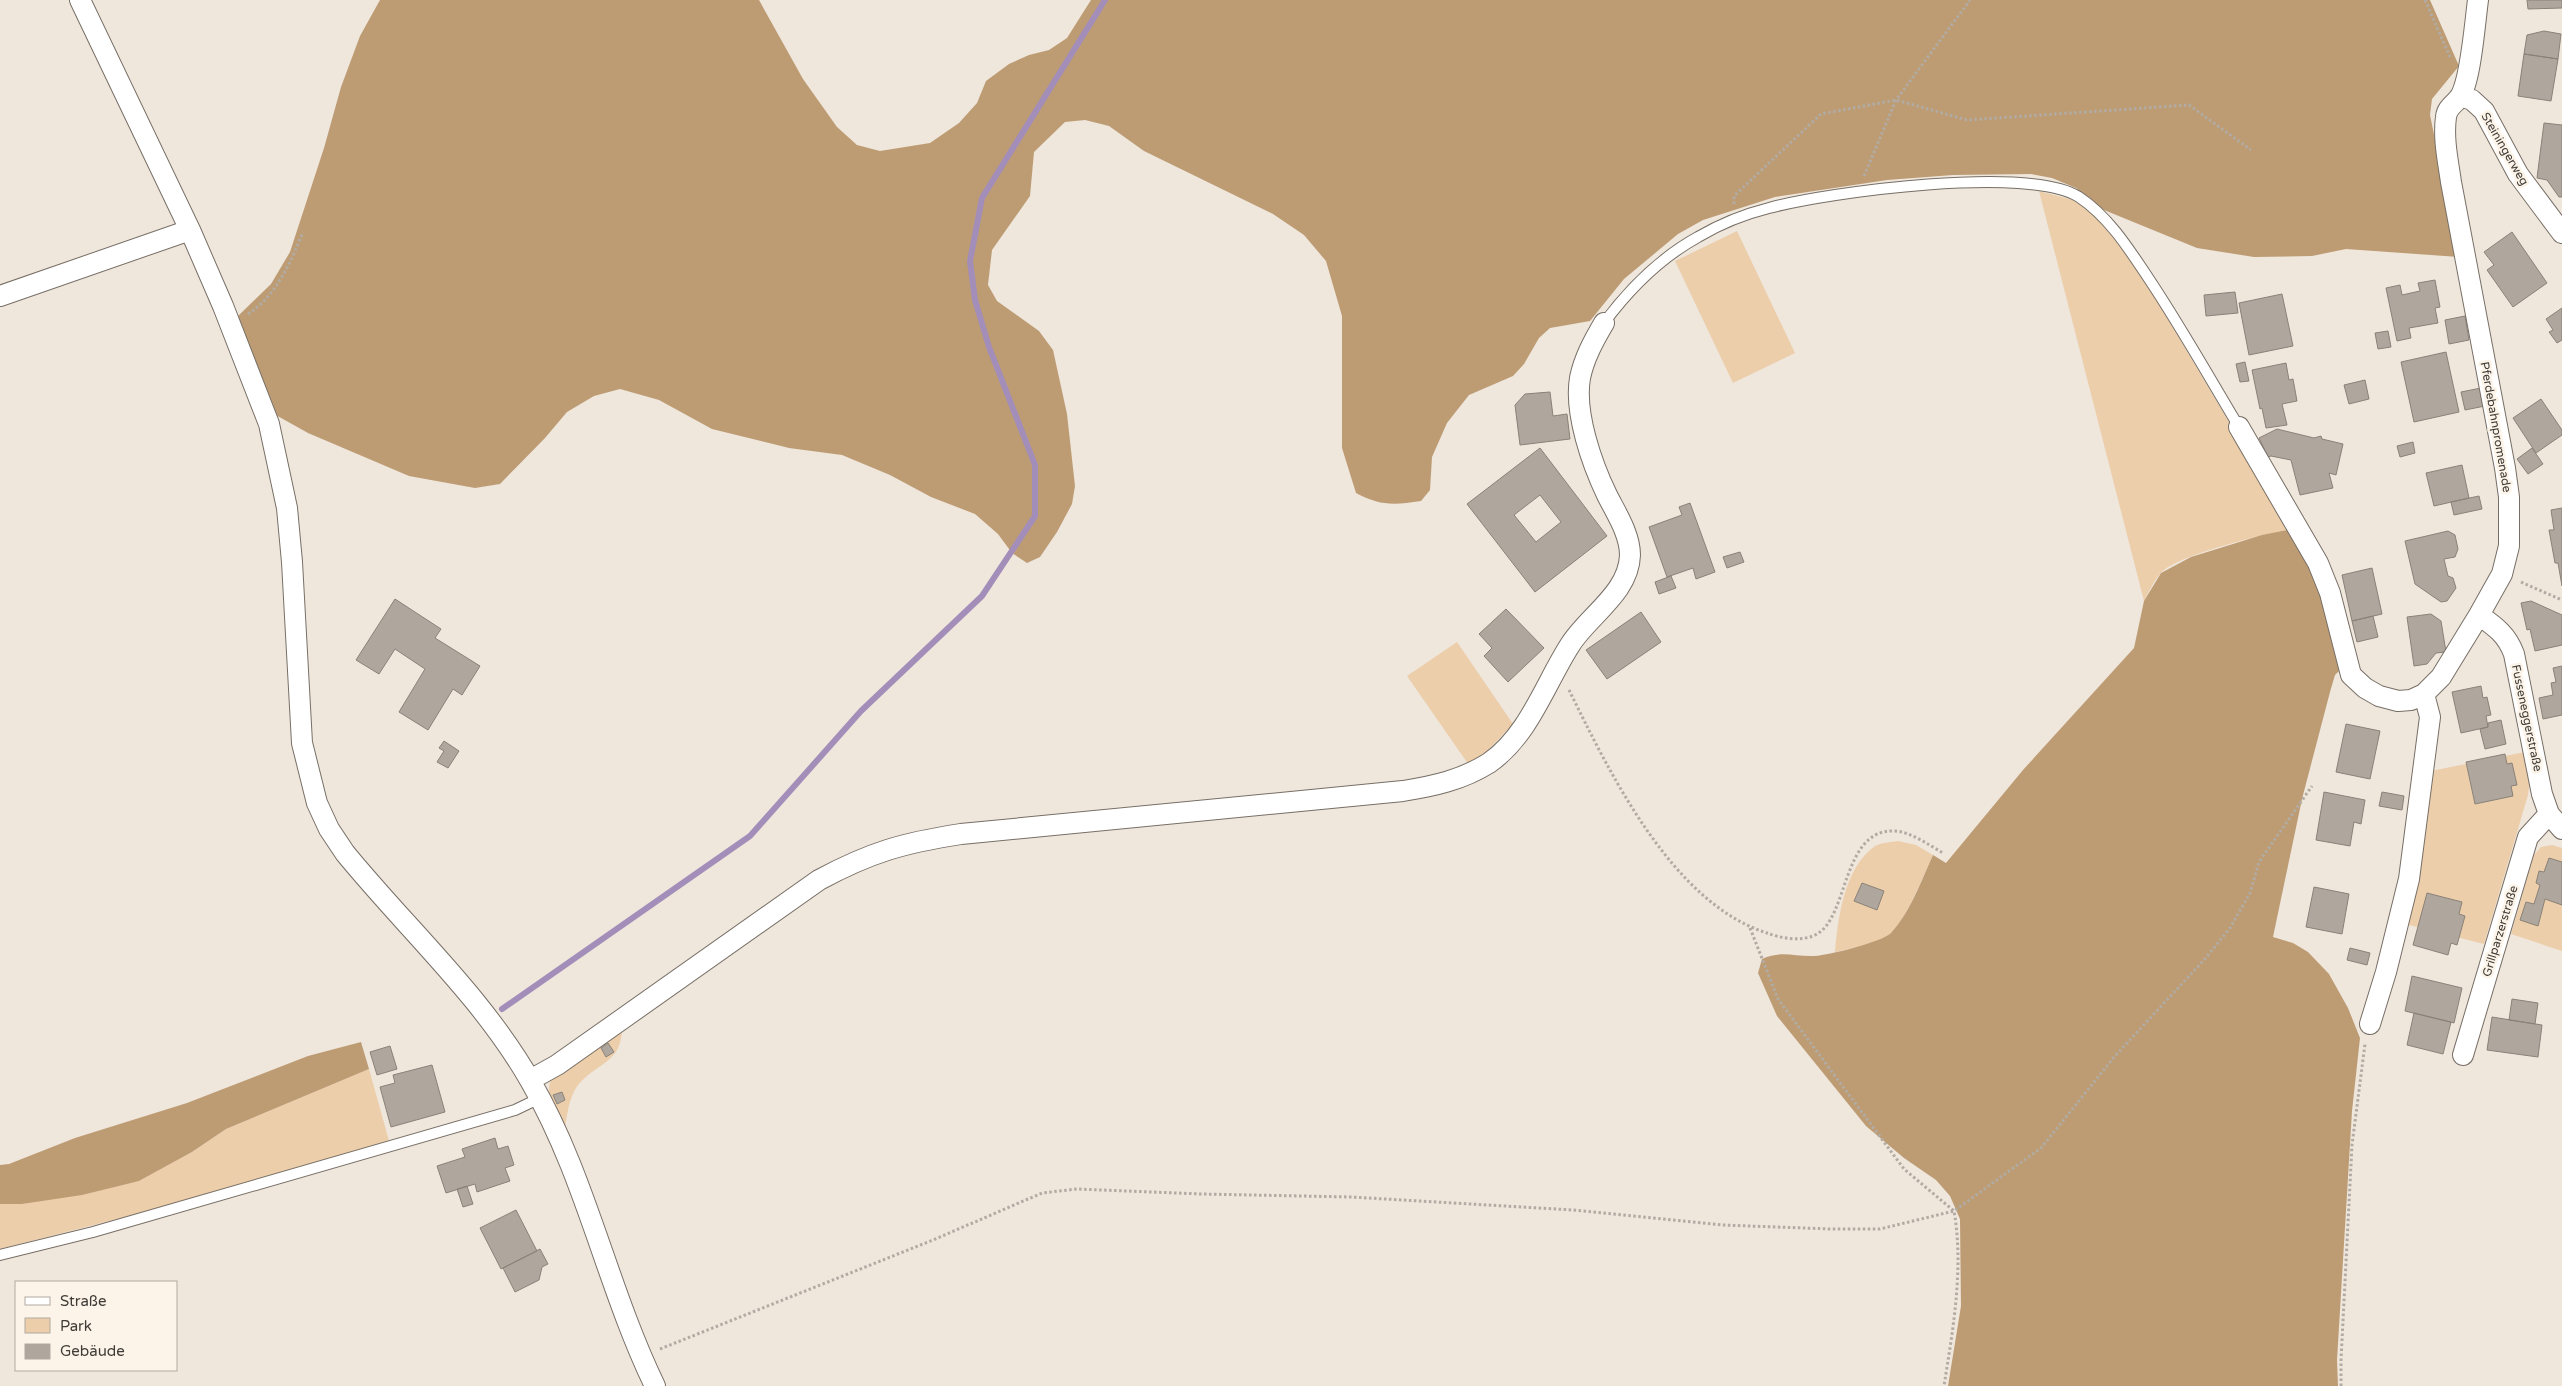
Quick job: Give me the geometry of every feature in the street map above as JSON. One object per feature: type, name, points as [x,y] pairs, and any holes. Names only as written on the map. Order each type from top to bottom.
[{"type":"street","points":[[80,0],[190,230],[231,325],[269,424],[279,464],[292,562],[302,744],[317,803],[328,829],[345,853],[476,1003],[507,1044],[530,1080],[579,1185],[642,1359],[655,1386]]},
{"type":"street","name":"Pferdebahnpromenade","points":[[2424,694],[2440,677],[2479,615],[2502,574],[2508,546],[2506,475],[2450,182],[2445,140],[2446,115],[2453,102],[2461,96],[2469,62],[2478,0]]},
{"type":"street","name":"Steiningerweg","points":[[2461,96],[2472,100],[2484,111],[2518,174],[2562,233]]},
{"type":"street","points":[[0,296],[190,230]]},
{"type":"street","points":[[530,1080],[557,1065],[819,880],[850,863],[881,850],[913,842],[961,834],[1358,797],[1440,784],[1466,776],[1490,762],[1510,744],[1535,709],[1571,644],[1607,603],[1625,576],[1630,556],[1628,538],[1592,459],[1583,428],[1580,399],[1580,379],[1586,356],[1604,322]]},
{"type":"street","points":[[2239,427],[2318,562],[2330,593],[2351,675],[2365,688],[2378,696],[2398,701],[2411,700],[2424,694],[2430,717],[2409,879],[2386,972],[2370,1024]]},
{"type":"street","name":"Fusseneggerstraße","points":[[2479,615],[2501,631],[2508,640],[2514,654],[2542,794],[2549,814],[2562,829]]},
{"type":"street","name":"Grillparzerstraße","points":[[2463,1055],[2528,837],[2549,814]]},
{"type":"lane","points":[[1604,322],[1626,294],[1647,273],[1698,237],[1734,219],[1768,208],[1857,192],[1955,184],[2015,182],[2059,188],[2078,196],[2113,228],[2172,314],[2239,427]]},
{"type":"lane","points":[[0,1255],[93,1232],[516,1110],[540,1098]]},
{"type":"path","points":[[1857,192],[1896,100],[1970,0]]},
{"type":"path","points":[[2425,0],[2451,59]]},
{"type":"path","points":[[1734,219],[1734,196],[1821,114],[1896,100],[1967,120],[2189,105],[2251,150]]},
{"type":"path","points":[[231,325],[254,310],[273,291],[292,260],[303,232]]},
{"type":"path","points":[[2502,574],[2562,600]]},
{"type":"path","points":[[1558,667],[1621,791],[1656,844],[1688,881],[1725,913],[1750,928],[1775,936],[1800,938],[1816,935],[1829,921],[1860,850],[1876,834],[1896,831],[1914,837],[1943,852]]},
{"type":"path","points":[[642,1359],[676,1341],[933,1240],[1042,1193],[1077,1189],[1370,1198],[1572,1210],[1722,1225],[1831,1229],[1880,1229],[1954,1211],[2041,1148],[2115,1056],[2204,960],[2230,928],[2246,900],[2259,862],[2312,786]]},
{"type":"path","points":[[1750,928],[1778,999],[1904,1169],[1954,1211],[1957,1225],[1956,1307],[1944,1386]]},
{"type":"path","points":[[2341,1386],[2352,1145],[2362,1060],[2370,1024]]},
{"type":"green space","points":[[2039,191],[2073,200],[2093,214],[2122,247],[2162,309],[2292,529],[2222,546],[2183,560],[2160,574],[2144,601]]},
{"type":"green space","points":[[1737,231],[1795,353],[1733,383],[1675,261]]},
{"type":"green space","points":[[1457,642],[1513,724],[1471,768],[1407,676]]},
{"type":"green space","points":[[2525,752],[2530,779],[2528,795],[2484,944],[2405,924],[2431,771]]},
{"type":"green space","points":[[1898,841],[1916,845],[1933,855],[1908,908],[1890,934],[1864,945],[1835,952],[1841,909],[1856,867],[1875,846]]},
{"type":"green space","points":[[2552,845],[2562,848],[2562,951],[2511,934],[2534,855],[2541,847]]},
{"type":"green space","points":[[622,1027],[621,1039],[613,1056],[585,1077],[575,1090],[568,1108],[564,1133],[550,1100],[549,1086],[551,1079]]},
{"type":"green space","points":[[369,1069],[389,1141],[140,1213],[0,1249],[0,1204],[22,1204],[139,1181],[192,1152],[226,1129]]},
{"type":"shaded area","points":[[380,0],[759,0],[803,79],[837,127],[857,145],[880,151],[930,143],[959,123],[977,103],[986,81],[1009,64],[1029,55],[1049,50],[1067,38],[1091,0],[2430,0],[2459,66],[2432,99],[2430,115],[2459,257],[2346,249],[2312,256],[2254,257],[2197,248],[2104,210],[2076,188],[2052,178],[2031,174],[1953,175],[1887,180],[1775,197],[1703,220],[1678,234],[1624,279],[1590,321],[1550,328],[1539,338],[1524,364],[1513,376],[1469,395],[1447,423],[1432,457],[1430,490],[1421,501],[1387,503],[1372,500],[1356,493],[1342,448],[1342,316],[1326,261],[1304,235],[1273,214],[1144,151],[1109,126],[1085,120],[1065,122],[1034,152],[1030,196],[992,250],[988,285],[997,301],[1039,331],[1053,350],[1067,414],[1075,486],[1072,504],[1057,532],[1040,557],[1027,563],[1012,553],[998,534],[975,514],[931,497],[890,475],[842,455],[789,448],[712,429],[659,400],[620,389],[594,396],[567,412],[545,438],[500,484],[475,488],[409,476],[308,433],[274,414],[238,316],[271,284],[290,252],[324,148],[341,87],[360,36]]},
{"type":"shaded area","points":[[2292,529],[2313,567],[2341,669],[2335,675],[2302,799],[2273,937],[2293,943],[2308,952],[2329,974],[2348,1008],[2360,1038],[2352,1111],[2337,1360],[2338,1386],[1948,1386],[1961,1306],[1960,1219],[1950,1196],[1936,1180],[1904,1158],[1866,1126],[1777,1016],[1758,973],[1762,959],[1776,955],[1815,956],[1832,953],[1867,944],[1886,937],[1891,933],[1910,906],[1933,855],[1946,863],[2023,770],[2134,648],[2144,601],[2161,573],[2191,557],[2262,535]]},
{"type":"shaded area","points":[[361,1042],[369,1069],[226,1129],[192,1152],[139,1181],[82,1195],[22,1204],[0,1204],[0,1165],[9,1164],[75,1138],[187,1103],[308,1056]]},
{"type":"building","points":[[2527,0],[2562,0],[2562,8],[2528,9]]},
{"type":"building","points":[[2544,31],[2561,34],[2558,59],[2524,54],[2527,35]]},
{"type":"building","points":[[2524,54],[2558,59],[2551,101],[2518,96]]},
{"type":"building","points":[[2544,123],[2562,125],[2562,197],[2559,197],[2547,180],[2537,178]]},
{"type":"building","points":[[2512,232],[2547,283],[2513,307],[2487,270],[2494,265],[2484,252]]},
{"type":"building","points":[[2435,280],[2440,307],[2435,308],[2438,323],[2409,328],[2411,338],[2397,341],[2386,288],[2400,285],[2402,295],[2420,291],[2418,283]]},
{"type":"building","points":[[2235,292],[2238,313],[2206,316],[2204,295]]},
{"type":"building","points":[[2282,294],[2293,346],[2249,355],[2239,303]]},
{"type":"building","points":[[2562,308],[2562,340],[2557,343],[2549,332],[2553,330],[2546,319]]},
{"type":"building","points":[[2465,316],[2469,340],[2449,344],[2445,320]]},
{"type":"building","points":[[2388,331],[2391,347],[2378,349],[2375,333]]},
{"type":"building","points":[[2446,352],[2459,412],[2414,422],[2401,362]]},
{"type":"building","points":[[2245,362],[2249,381],[2240,382],[2236,364]]},
{"type":"building","points":[[2286,363],[2289,380],[2293,379],[2297,401],[2282,404],[2287,425],[2266,428],[2252,370]]},
{"type":"building","points":[[2365,380],[2369,399],[2349,404],[2344,385]]},
{"type":"building","points":[[2481,388],[2485,406],[2465,410],[2461,392]]},
{"type":"building","points":[[1550,392],[1553,416],[1567,414],[1570,439],[1520,445],[1515,405],[1525,394]]},
{"type":"building","points":[[2541,399],[2562,430],[2562,435],[2536,453],[2513,418]]},
{"type":"building","points":[[2277,429],[2314,438],[2321,436],[2322,439],[2343,444],[2336,475],[2329,473],[2333,488],[2300,495],[2291,460],[2268,457],[2259,438]]},
{"type":"building","points":[[2413,442],[2415,453],[2400,457],[2397,446]]},
{"type":"building","points":[[1540,448],[1607,536],[1535,592],[1467,504]],"holes":[[[1540,495],[1561,522],[1536,542],[1514,515]]]},
{"type":"building","points":[[2532,448],[2543,464],[2528,474],[2517,459]]},
{"type":"building","points":[[2462,465],[2469,498],[2434,506],[2426,473]]},
{"type":"building","points":[[2479,496],[2482,509],[2454,515],[2451,502]]},
{"type":"building","points":[[1690,503],[1715,572],[1696,579],[1693,568],[1667,577],[1649,527],[1682,515],[1679,507]]},
{"type":"building","points":[[2562,508],[2562,586],[2558,563],[2555,563],[2549,530],[2554,530],[2551,510]]},
{"type":"building","points":[[2448,531],[2455,535],[2458,549],[2455,557],[2444,559],[2448,576],[2453,578],[2456,588],[2447,601],[2441,602],[2415,584],[2405,541]]},
{"type":"building","points":[[1740,552],[1744,562],[1727,568],[1723,557]]},
{"type":"building","points":[[2372,568],[2382,614],[2352,621],[2342,575]]},
{"type":"building","points":[[1671,576],[1676,588],[1659,594],[1655,582]]},
{"type":"building","points":[[395,599],[441,629],[435,638],[480,666],[462,695],[453,689],[428,730],[399,712],[425,669],[395,649],[379,674],[356,660]]},
{"type":"building","points":[[2531,601],[2562,615],[2562,645],[2535,651],[2530,629],[2527,630],[2521,603]]},
{"type":"building","points":[[1506,609],[1544,648],[1508,682],[1484,656],[1492,648],[1479,634]]},
{"type":"building","points":[[1641,612],[1661,642],[1607,679],[1586,650]]},
{"type":"building","points":[[2431,614],[2441,621],[2446,652],[2436,653],[2427,664],[2414,666],[2407,617]]},
{"type":"building","points":[[2373,616],[2378,637],[2357,642],[2352,621]]},
{"type":"building","points":[[2562,666],[2562,715],[2543,719],[2539,698],[2553,695],[2551,683],[2556,682],[2553,668]]},
{"type":"building","points":[[2481,686],[2483,698],[2487,697],[2491,715],[2486,716],[2488,727],[2461,733],[2452,692]]},
{"type":"building","points":[[2501,720],[2506,744],[2485,749],[2480,729],[2488,727],[2488,723]]},
{"type":"building","points":[[2346,724],[2380,731],[2370,779],[2336,772]]},
{"type":"building","points":[[444,741],[459,751],[448,768],[437,762],[444,751],[439,748]]},
{"type":"building","points":[[2505,754],[2507,764],[2512,763],[2517,785],[2511,786],[2513,796],[2475,804],[2466,762]]},
{"type":"building","points":[[2324,792],[2365,800],[2361,824],[2354,822],[2350,846],[2316,840]]},
{"type":"building","points":[[2382,792],[2404,796],[2402,810],[2379,806]]},
{"type":"building","points":[[2549,858],[2562,862],[2562,905],[2545,899],[2538,926],[2520,920],[2526,902],[2534,904],[2540,885],[2536,883],[2539,871],[2544,872]]},
{"type":"building","points":[[1862,883],[1884,891],[1877,910],[1854,901]]},
{"type":"building","points":[[2314,887],[2349,894],[2342,934],[2306,927]]},
{"type":"building","points":[[2427,893],[2462,902],[2459,914],[2465,916],[2457,945],[2451,943],[2448,955],[2413,945]]},
{"type":"building","points":[[2350,948],[2370,953],[2367,965],[2347,960]]},
{"type":"building","points":[[2412,976],[2462,988],[2454,1023],[2405,1011]]},
{"type":"building","points":[[2512,999],[2538,1003],[2535,1024],[2509,1020]]},
{"type":"building","points":[[2414,1013],[2451,1022],[2443,1054],[2407,1045]]},
{"type":"building","points":[[2492,1017],[2542,1025],[2538,1057],[2487,1050]]},
{"type":"building","points":[[608,1043],[614,1052],[606,1057],[601,1048]]},
{"type":"building","points":[[390,1046],[397,1069],[377,1075],[370,1052]]},
{"type":"building","points":[[432,1065],[445,1112],[391,1127],[380,1087],[395,1083],[393,1075]]},
{"type":"building","points":[[562,1092],[565,1100],[557,1104],[553,1095]]},
{"type":"building","points":[[495,1138],[498,1149],[508,1146],[514,1165],[505,1168],[510,1181],[477,1192],[475,1184],[446,1193],[437,1166],[465,1157],[462,1149]]},
{"type":"building","points":[[467,1186],[473,1204],[463,1207],[457,1189]]},
{"type":"building","points":[[516,1210],[537,1251],[501,1269],[480,1228]]},
{"type":"building","points":[[540,1249],[548,1264],[542,1267],[539,1280],[515,1292],[503,1268]]},
{"type":"waterway","points":[[502,1009],[750,836],[861,711],[982,596],[1035,516],[1035,465],[989,347],[975,300],[970,261],[982,198],[1105,0]]}]
